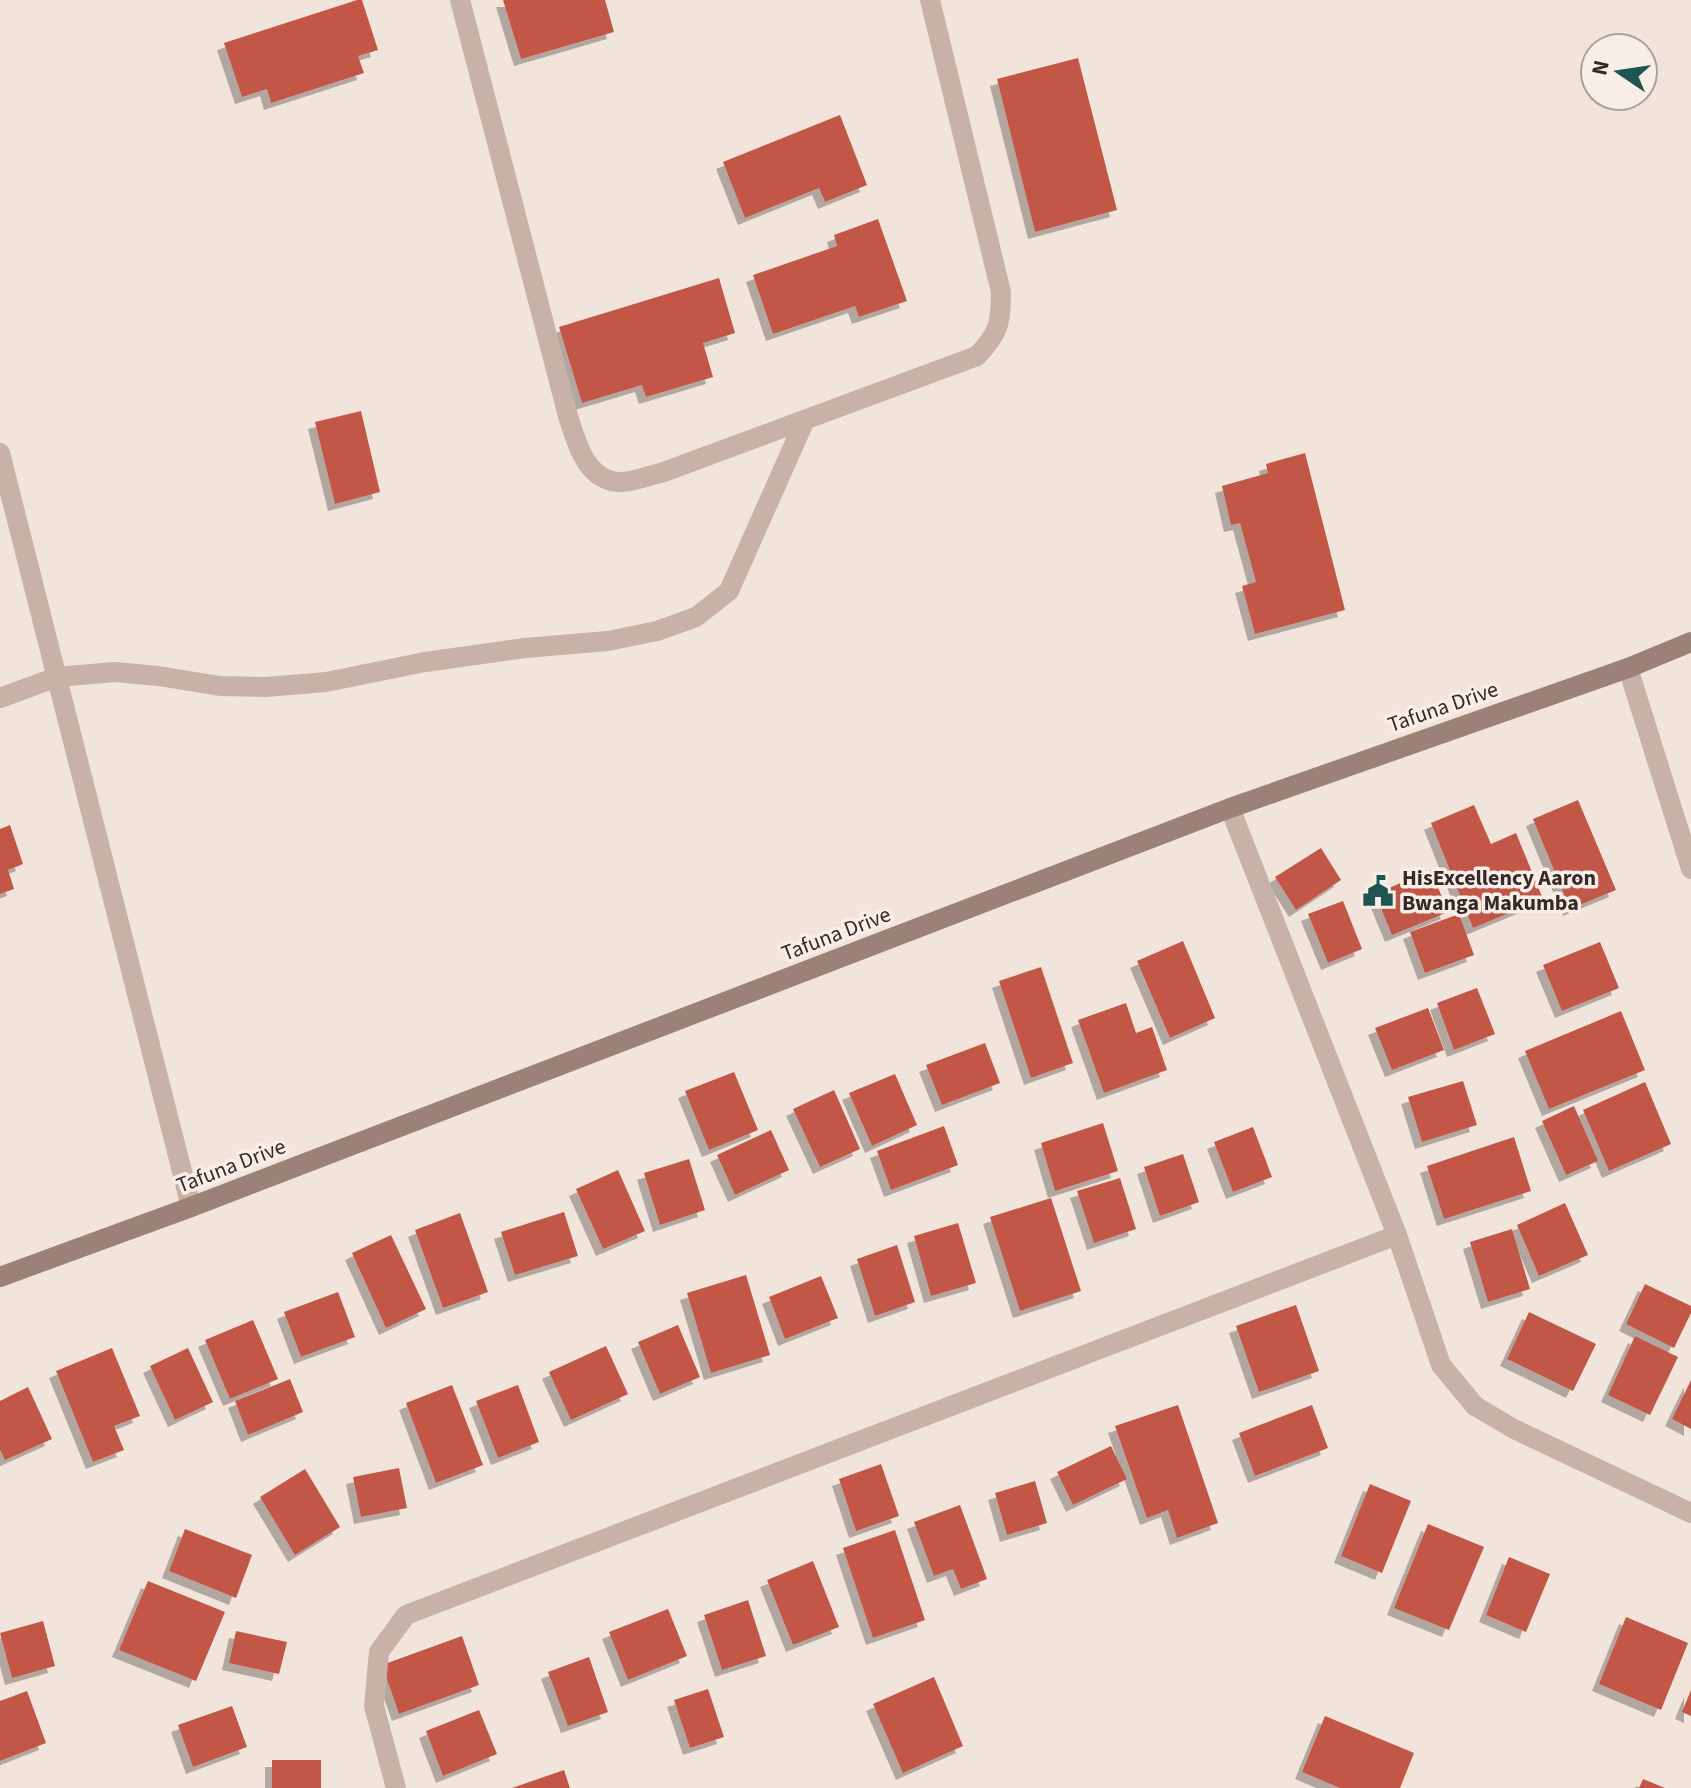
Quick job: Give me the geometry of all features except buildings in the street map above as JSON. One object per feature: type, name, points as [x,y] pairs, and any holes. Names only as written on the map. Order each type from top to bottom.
[{"type":"main road","name":"Tafuna Drive","points":[[0,1277],[191,1207],[1230,808],[1628,668],[1691,642]]},
{"type":"street","points":[[460,0],[568,416],[581,455],[598,475],[619,482],[661,473],[977,356],[991,342],[1001,322],[1001,292],[930,0]]},
{"type":"street","points":[[0,698],[57,677],[115,672],[220,686],[266,687],[326,682],[425,662],[525,648],[608,641],[657,631],[696,617],[729,591],[805,420]]},
{"type":"street","points":[[0,453],[191,1207]]},
{"type":"street","points":[[1628,668],[1691,869]]},
{"type":"street","points":[[1230,808],[1397,1235],[1441,1365],[1475,1406],[1514,1429],[1691,1513]]},
{"type":"street","points":[[396,1788],[374,1706],[379,1652],[406,1615],[1397,1235]]},
{"type":"place","name":"HisExcellency Aaron Bwanga Makumba","points":[[1378,891]]}]
